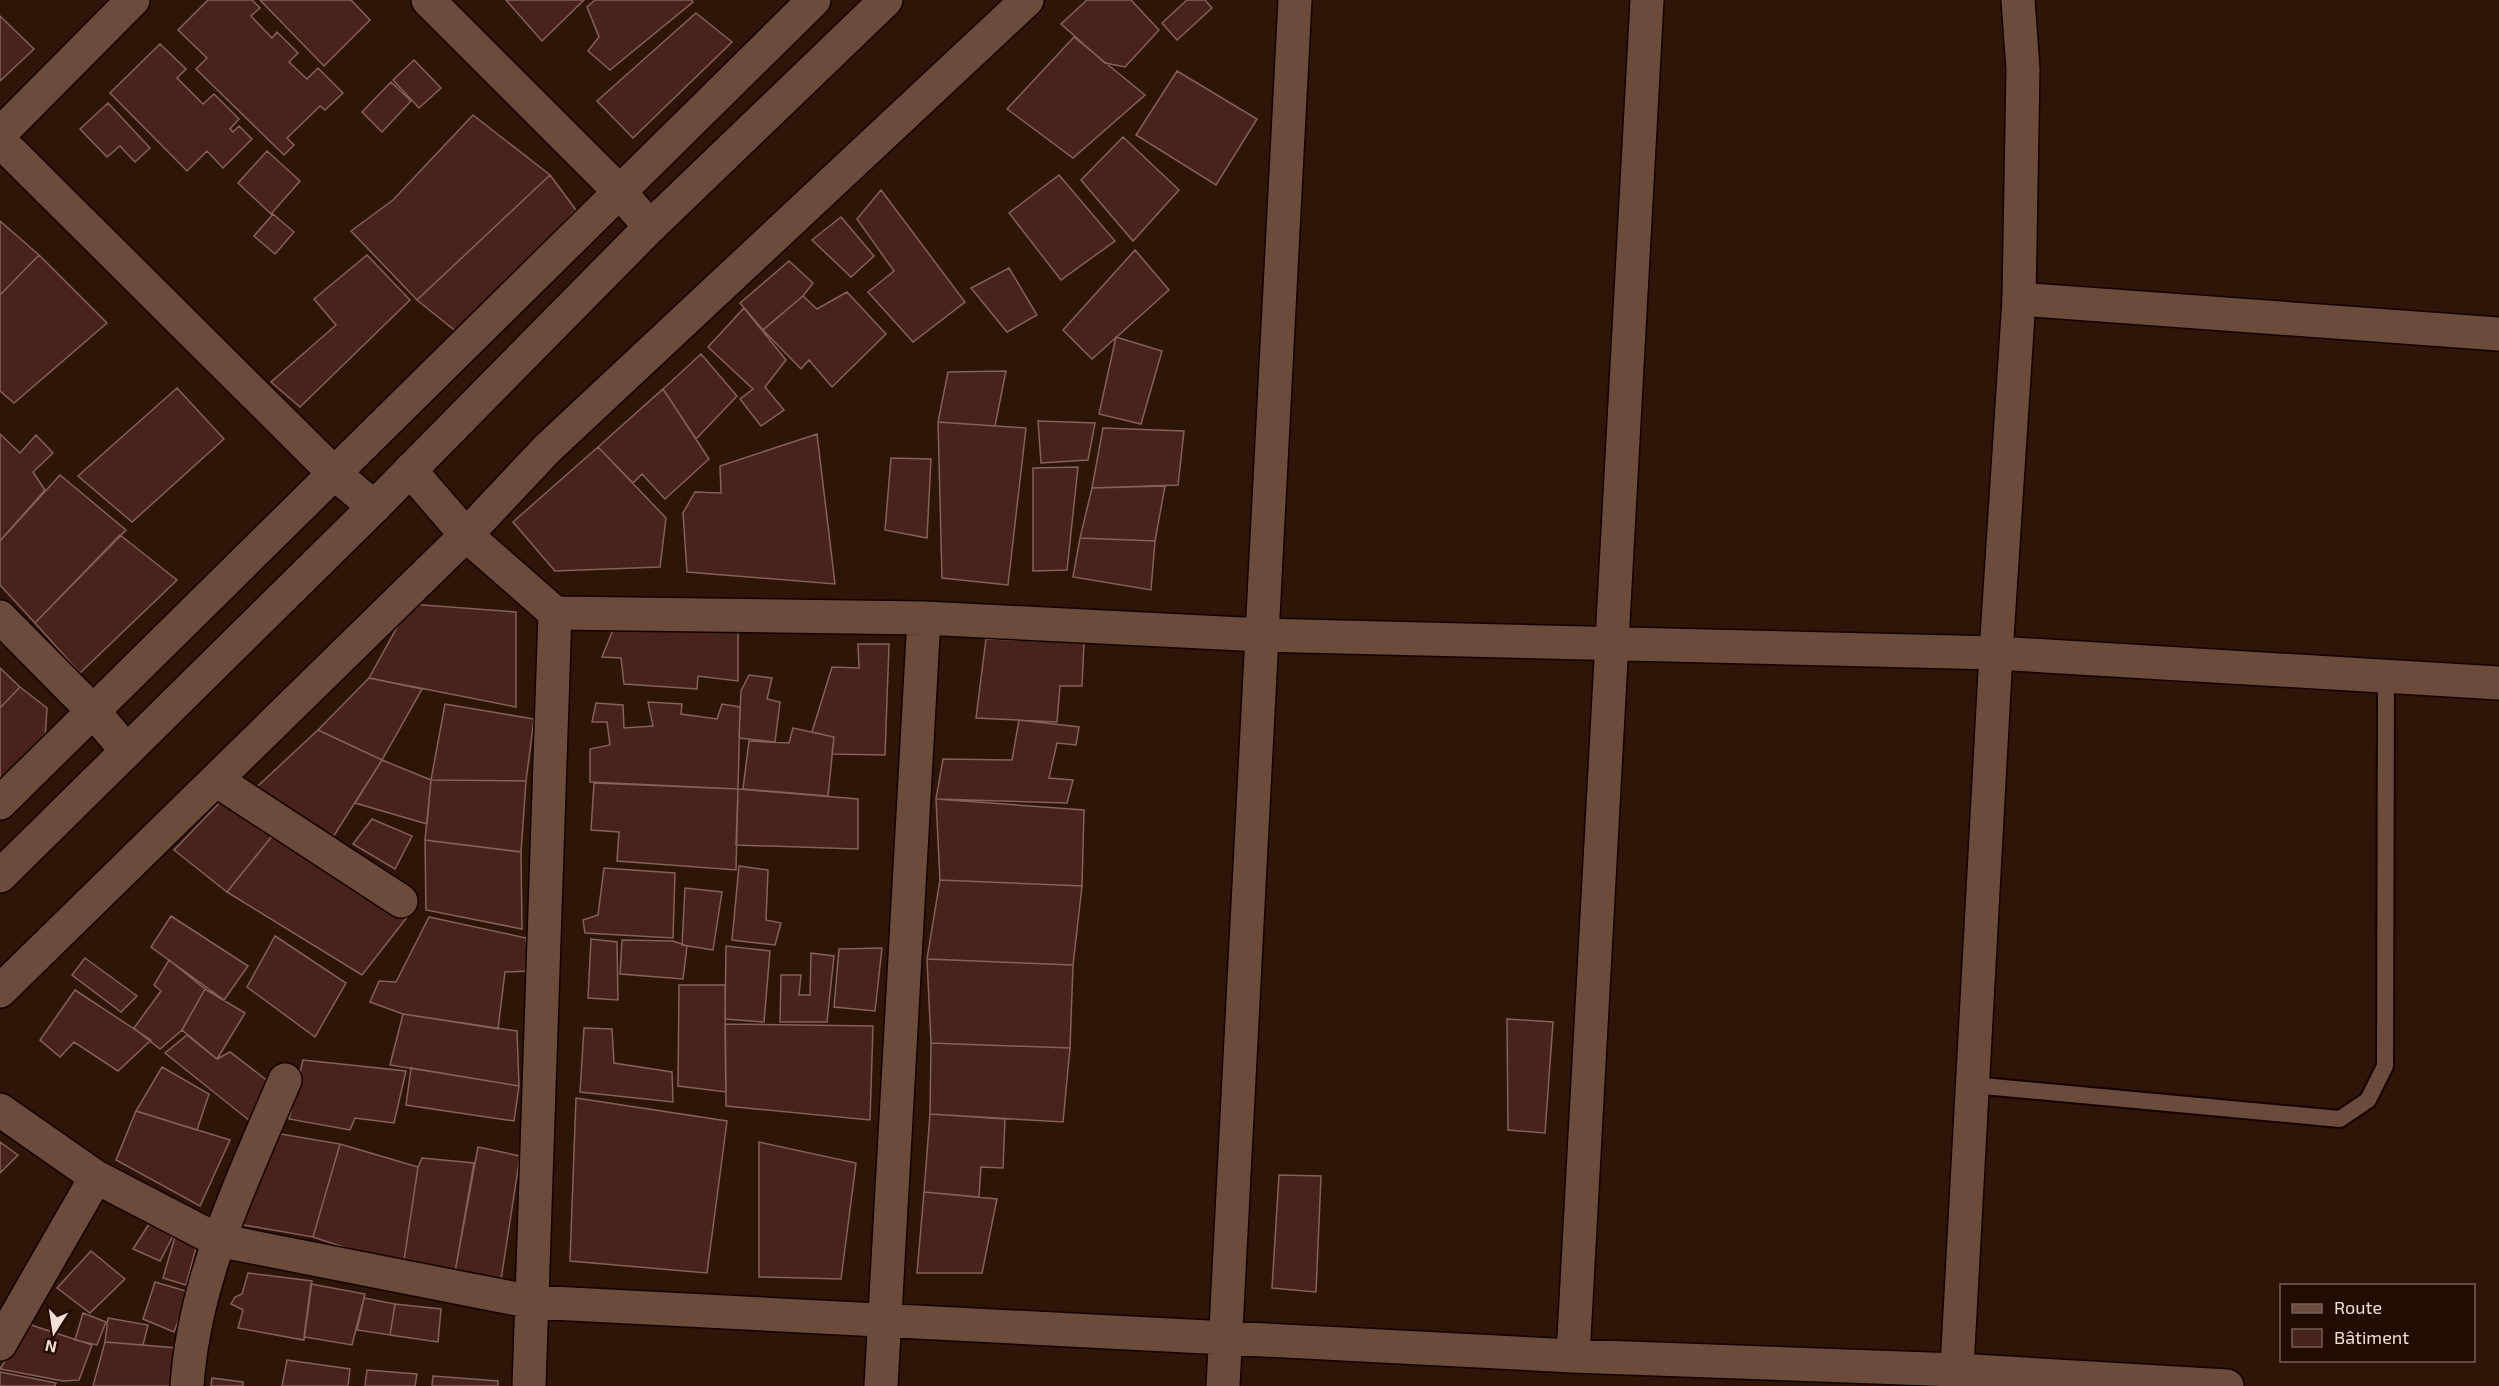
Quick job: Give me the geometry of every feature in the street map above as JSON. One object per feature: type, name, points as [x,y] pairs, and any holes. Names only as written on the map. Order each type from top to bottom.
[{"type":"street","points":[[0,134],[133,0]]},
{"type":"street","points":[[428,0],[620,192],[650,227]]},
{"type":"street","points":[[0,804],[814,0]]},
{"type":"street","points":[[0,876],[374,507],[650,227],[886,0]]},
{"type":"street","points":[[0,991],[466,535],[547,449],[1028,0]]},
{"type":"street","points":[[1223,1386],[1295,0]]},
{"type":"street","points":[[1574,1356],[1647,0]]},
{"type":"street","points":[[1957,1378],[1995,653],[2019,299],[2023,69],[2018,0]]},
{"type":"street","points":[[0,141],[334,473],[374,507]]},
{"type":"street","points":[[2019,299],[2499,334]]},
{"type":"street","points":[[410,470],[466,535],[555,613],[924,618],[1262,635],[1995,653],[2499,683]]},
{"type":"street","points":[[529,1386],[555,613]]},
{"type":"street","points":[[0,617],[93,711],[127,751]]},
{"type":"street","points":[[881,1386],[924,618]]},
{"type":"street","points":[[216,780],[401,902]]},
{"type":"street","points":[[187,1386],[200,1306],[217,1240],[285,1080]]},
{"type":"street","points":[[0,1110],[96,1177],[217,1240],[532,1302],[1957,1378],[2227,1386]]},
{"type":"street","points":[[0,1344],[96,1177]]},
{"type":"lane","points":[[1972,1085],[2340,1119],[2368,1100],[2385,1066],[2386,676]]},
{"type":"building","points":[[208,0],[252,0],[260,8],[251,16],[272,38],[277,32],[298,53],[289,62],[307,79],[318,68],[343,93],[325,110],[320,106],[287,138],[294,145],[284,155],[196,69],[207,58],[178,30]]},
{"type":"building","points":[[260,0],[351,0],[370,20],[324,66]]},
{"type":"building","points":[[506,0],[584,0],[542,41]]},
{"type":"building","points":[[595,0],[692,0],[693,2],[610,70],[588,51],[599,37],[587,7]]},
{"type":"building","points":[[1087,0],[1131,0],[1159,30],[1125,67],[1105,63],[1061,24]]},
{"type":"building","points":[[1187,0],[1205,0],[1212,8],[1177,40],[1162,23]]},
{"type":"building","points":[[696,13],[732,42],[633,138],[597,101]]},
{"type":"building","points":[[0,16],[34,49],[0,81]]},
{"type":"building","points":[[1074,37],[1145,95],[1073,158],[1007,109]]},
{"type":"building","points":[[160,44],[186,69],[177,78],[203,104],[214,94],[239,119],[230,129],[233,132],[239,126],[252,139],[223,168],[207,151],[187,171],[110,93]]},
{"type":"building","points":[[414,60],[441,88],[419,108],[393,80]]},
{"type":"building","points":[[1177,71],[1257,119],[1216,185],[1136,135]]},
{"type":"building","points":[[391,82],[411,101],[382,132],[362,112]]},
{"type":"building","points":[[108,103],[150,148],[135,162],[120,146],[107,157],[80,129]]},
{"type":"building","points":[[473,115],[550,175],[417,300],[351,231],[393,200]]},
{"type":"building","points":[[1123,137],[1179,190],[1133,241],[1081,180]]},
{"type":"building","points":[[267,151],[300,181],[271,214],[238,183]]},
{"type":"building","points":[[550,175],[576,210],[458,333],[417,300]]},
{"type":"building","points":[[1059,175],[1115,241],[1061,280],[1009,213]]},
{"type":"building","points":[[881,190],[965,302],[913,342],[868,292],[894,271],[857,219]]},
{"type":"building","points":[[273,214],[294,232],[275,254],[254,236]]},
{"type":"building","points":[[841,217],[874,256],[851,277],[812,240]]},
{"type":"building","points":[[0,221],[39,255],[0,295]]},
{"type":"building","points":[[1135,250],[1169,290],[1092,359],[1063,330]]},
{"type":"building","points":[[39,255],[107,323],[14,403],[0,391],[0,295]]},
{"type":"building","points":[[367,255],[410,300],[300,407],[271,382],[336,325],[314,299]]},
{"type":"building","points":[[789,261],[813,283],[803,296],[763,330],[740,303]]},
{"type":"building","points":[[1009,268],[1037,315],[1007,332],[971,288]]},
{"type":"building","points":[[847,292],[886,334],[832,387],[809,360],[801,369],[763,330],[803,296],[817,309]]},
{"type":"building","points":[[744,308],[786,360],[765,387],[784,410],[761,426],[740,399],[753,389],[708,347]]},
{"type":"building","points":[[1116,337],[1162,351],[1141,424],[1099,414]]},
{"type":"building","points":[[701,354],[737,396],[696,439],[663,389]]},
{"type":"building","points":[[1006,371],[995,426],[938,422],[948,372]]},
{"type":"building","points":[[177,388],[224,439],[132,522],[78,476]]},
{"type":"building","points":[[663,389],[709,459],[665,499],[642,474],[633,483],[598,447]]},
{"type":"building","points":[[1038,421],[1095,423],[1088,460],[1041,463]]},
{"type":"building","points":[[938,422],[1026,428],[1008,585],[942,578]]},
{"type":"building","points":[[1103,428],[1184,431],[1178,485],[1092,488]]},
{"type":"building","points":[[0,434],[20,453],[36,435],[53,453],[33,472],[45,490],[0,541]]},
{"type":"building","points":[[817,434],[835,584],[687,572],[683,513],[695,492],[721,493],[720,466]]},
{"type":"building","points":[[598,447],[666,518],[660,567],[555,571],[513,522]]},
{"type":"building","points":[[891,458],[931,459],[927,538],[885,530]]},
{"type":"building","points":[[1078,467],[1067,570],[1033,571],[1033,468]]},
{"type":"building","points":[[60,475],[126,530],[35,623],[0,585],[0,541]]},
{"type":"building","points":[[1165,486],[1155,541],[1080,538],[1092,488]]},
{"type":"building","points":[[120,535],[177,580],[80,673],[35,623]]},
{"type":"building","points":[[1080,538],[1155,541],[1151,590],[1073,577]]},
{"type":"building","points":[[410,604],[516,612],[516,707],[369,678]]},
{"type":"building","points":[[617,620],[738,628],[738,681],[698,676],[697,689],[624,684],[621,658],[602,657]]},
{"type":"building","points":[[986,639],[1084,642],[1082,686],[1060,686],[1057,722],[976,718]]},
{"type":"building","points":[[858,644],[889,644],[885,755],[832,754],[834,737],[812,732],[832,667],[859,668]]},
{"type":"building","points":[[0,668],[20,687],[0,708]]},
{"type":"building","points":[[749,675],[772,678],[767,699],[780,702],[775,742],[739,738],[741,691]]},
{"type":"building","points":[[369,678],[422,689],[382,760],[318,730]]},
{"type":"building","points":[[20,687],[47,708],[45,739],[0,784],[0,708]]},
{"type":"building","points":[[648,702],[682,704],[681,714],[717,719],[722,704],[740,707],[738,789],[590,782],[590,749],[610,745],[607,722],[592,722],[596,703],[623,705],[624,728],[653,726]]},
{"type":"building","points":[[445,704],[534,719],[526,781],[431,780]]},
{"type":"building","points":[[1019,720],[1079,727],[1076,745],[1057,743],[1049,778],[1073,780],[1067,803],[936,799],[943,759],[1012,760]]},
{"type":"building","points":[[793,728],[834,737],[828,796],[743,789],[749,741],[789,743]]},
{"type":"building","points":[[318,730],[382,760],[328,845],[247,796]]},
{"type":"building","points":[[382,760],[431,780],[427,824],[355,803]]},
{"type":"building","points":[[431,780],[526,781],[521,852],[425,840]]},
{"type":"building","points":[[594,783],[738,789],[736,870],[617,861],[619,832],[591,830]]},
{"type":"building","points":[[738,789],[858,799],[858,849],[736,845]]},
{"type":"building","points":[[228,794],[273,835],[227,892],[174,850]]},
{"type":"building","points":[[936,799],[1084,810],[1082,886],[940,880]]},
{"type":"building","points":[[372,819],[412,836],[395,869],[353,844]]},
{"type":"building","points":[[273,835],[408,916],[362,975],[227,892]]},
{"type":"building","points":[[425,840],[521,852],[522,929],[426,910]]},
{"type":"building","points":[[739,866],[768,870],[766,920],[781,923],[775,945],[732,940]]},
{"type":"building","points":[[604,868],[675,873],[673,938],[585,933],[583,920],[598,915]]},
{"type":"building","points":[[940,880],[1082,886],[1073,965],[927,959]]},
{"type":"building","points":[[685,888],[722,892],[713,950],[682,945]]},
{"type":"building","points":[[171,916],[248,966],[224,1000],[151,947]]},
{"type":"building","points":[[429,917],[526,938],[530,971],[505,972],[498,1029],[403,1014],[370,1002],[379,981],[396,982]]},
{"type":"building","points":[[275,936],[346,983],[315,1037],[247,987]]},
{"type":"building","points":[[591,939],[617,942],[618,1000],[588,998]]},
{"type":"building","points":[[622,940],[673,941],[687,946],[683,979],[620,974]]},
{"type":"building","points":[[726,946],[770,951],[764,1022],[725,1019]]},
{"type":"building","points":[[882,948],[875,1011],[834,1007],[839,949]]},
{"type":"building","points":[[811,953],[834,956],[827,1022],[780,1022],[781,975],[801,975],[799,995],[810,995]]},
{"type":"building","points":[[85,958],[137,996],[121,1012],[72,975]]},
{"type":"building","points":[[927,959],[1073,965],[1070,1048],[931,1043]]},
{"type":"building","points":[[169,960],[205,989],[182,1030],[160,1049],[134,1028],[161,991],[154,985]]},
{"type":"building","points":[[679,985],[725,985],[726,1092],[678,1086]]},
{"type":"building","points":[[205,989],[245,1013],[217,1059],[182,1030]]},
{"type":"building","points":[[75,990],[151,1040],[118,1071],[74,1042],[60,1057],[40,1040]]},
{"type":"building","points":[[403,1014],[517,1031],[519,1086],[390,1065]]},
{"type":"building","points":[[1507,1019],[1553,1022],[1545,1133],[1508,1130]]},
{"type":"building","points":[[725,1024],[873,1026],[870,1120],[726,1106]]},
{"type":"building","points":[[584,1028],[612,1029],[614,1063],[672,1072],[673,1102],[580,1092]]},
{"type":"building","points":[[187,1035],[217,1059],[230,1052],[273,1085],[250,1121],[165,1053]]},
{"type":"building","points":[[931,1043],[1070,1048],[1063,1122],[930,1114]]},
{"type":"building","points":[[303,1060],[406,1071],[394,1123],[355,1118],[350,1130],[289,1119]]},
{"type":"building","points":[[162,1067],[209,1094],[197,1130],[136,1111]]},
{"type":"building","points":[[411,1068],[519,1086],[514,1121],[406,1105]]},
{"type":"building","points":[[576,1098],[727,1121],[707,1273],[570,1261]]},
{"type":"building","points":[[136,1111],[230,1140],[200,1206],[116,1160]]},
{"type":"building","points":[[930,1114],[1005,1119],[1003,1168],[981,1167],[979,1197],[924,1192]]},
{"type":"building","points":[[275,1133],[340,1144],[313,1237],[232,1223]]},
{"type":"building","points":[[0,1142],[18,1155],[0,1173]]},
{"type":"building","points":[[759,1142],[856,1163],[841,1279],[759,1277]]},
{"type":"building","points":[[340,1144],[418,1167],[403,1267],[313,1237]]},
{"type":"building","points":[[478,1147],[520,1156],[501,1280],[455,1272]]},
{"type":"building","points":[[422,1158],[474,1163],[455,1272],[403,1267],[418,1167]]},
{"type":"building","points":[[1279,1175],[1321,1176],[1316,1292],[1272,1288]]},
{"type":"building","points":[[924,1192],[997,1199],[982,1273],[917,1273]]},
{"type":"building","points":[[151,1221],[174,1234],[160,1261],[133,1249]]},
{"type":"building","points":[[175,1237],[197,1244],[186,1285],[163,1278]]},
{"type":"building","points":[[91,1251],[125,1279],[90,1313],[57,1288]]},
{"type":"building","points":[[248,1273],[312,1281],[304,1340],[238,1328],[243,1310],[231,1304],[235,1297],[242,1294]]},
{"type":"building","points":[[155,1282],[189,1292],[174,1332],[143,1319]]},
{"type":"building","points":[[311,1284],[365,1294],[352,1345],[304,1337]]},
{"type":"building","points":[[364,1298],[395,1304],[390,1335],[357,1330]]},
{"type":"building","points":[[395,1304],[441,1309],[438,1342],[390,1335]]},
{"type":"building","points":[[83,1313],[106,1322],[97,1345],[75,1340]]},
{"type":"building","points":[[108,1318],[148,1325],[143,1345],[105,1342]]},
{"type":"building","points":[[28,1324],[92,1345],[79,1380],[63,1381],[0,1369]]},
{"type":"building","points":[[105,1342],[178,1348],[170,1386],[93,1386]]},
{"type":"building","points":[[287,1360],[350,1369],[348,1386],[282,1386]]},
{"type":"building","points":[[367,1370],[417,1374],[415,1386],[365,1386]]},
{"type":"building","points":[[0,1372],[56,1383],[55,1386],[0,1386]]},
{"type":"building","points":[[433,1376],[498,1381],[498,1386],[432,1386]]},
{"type":"building","points":[[212,1378],[243,1382],[243,1386],[211,1386]]}]
